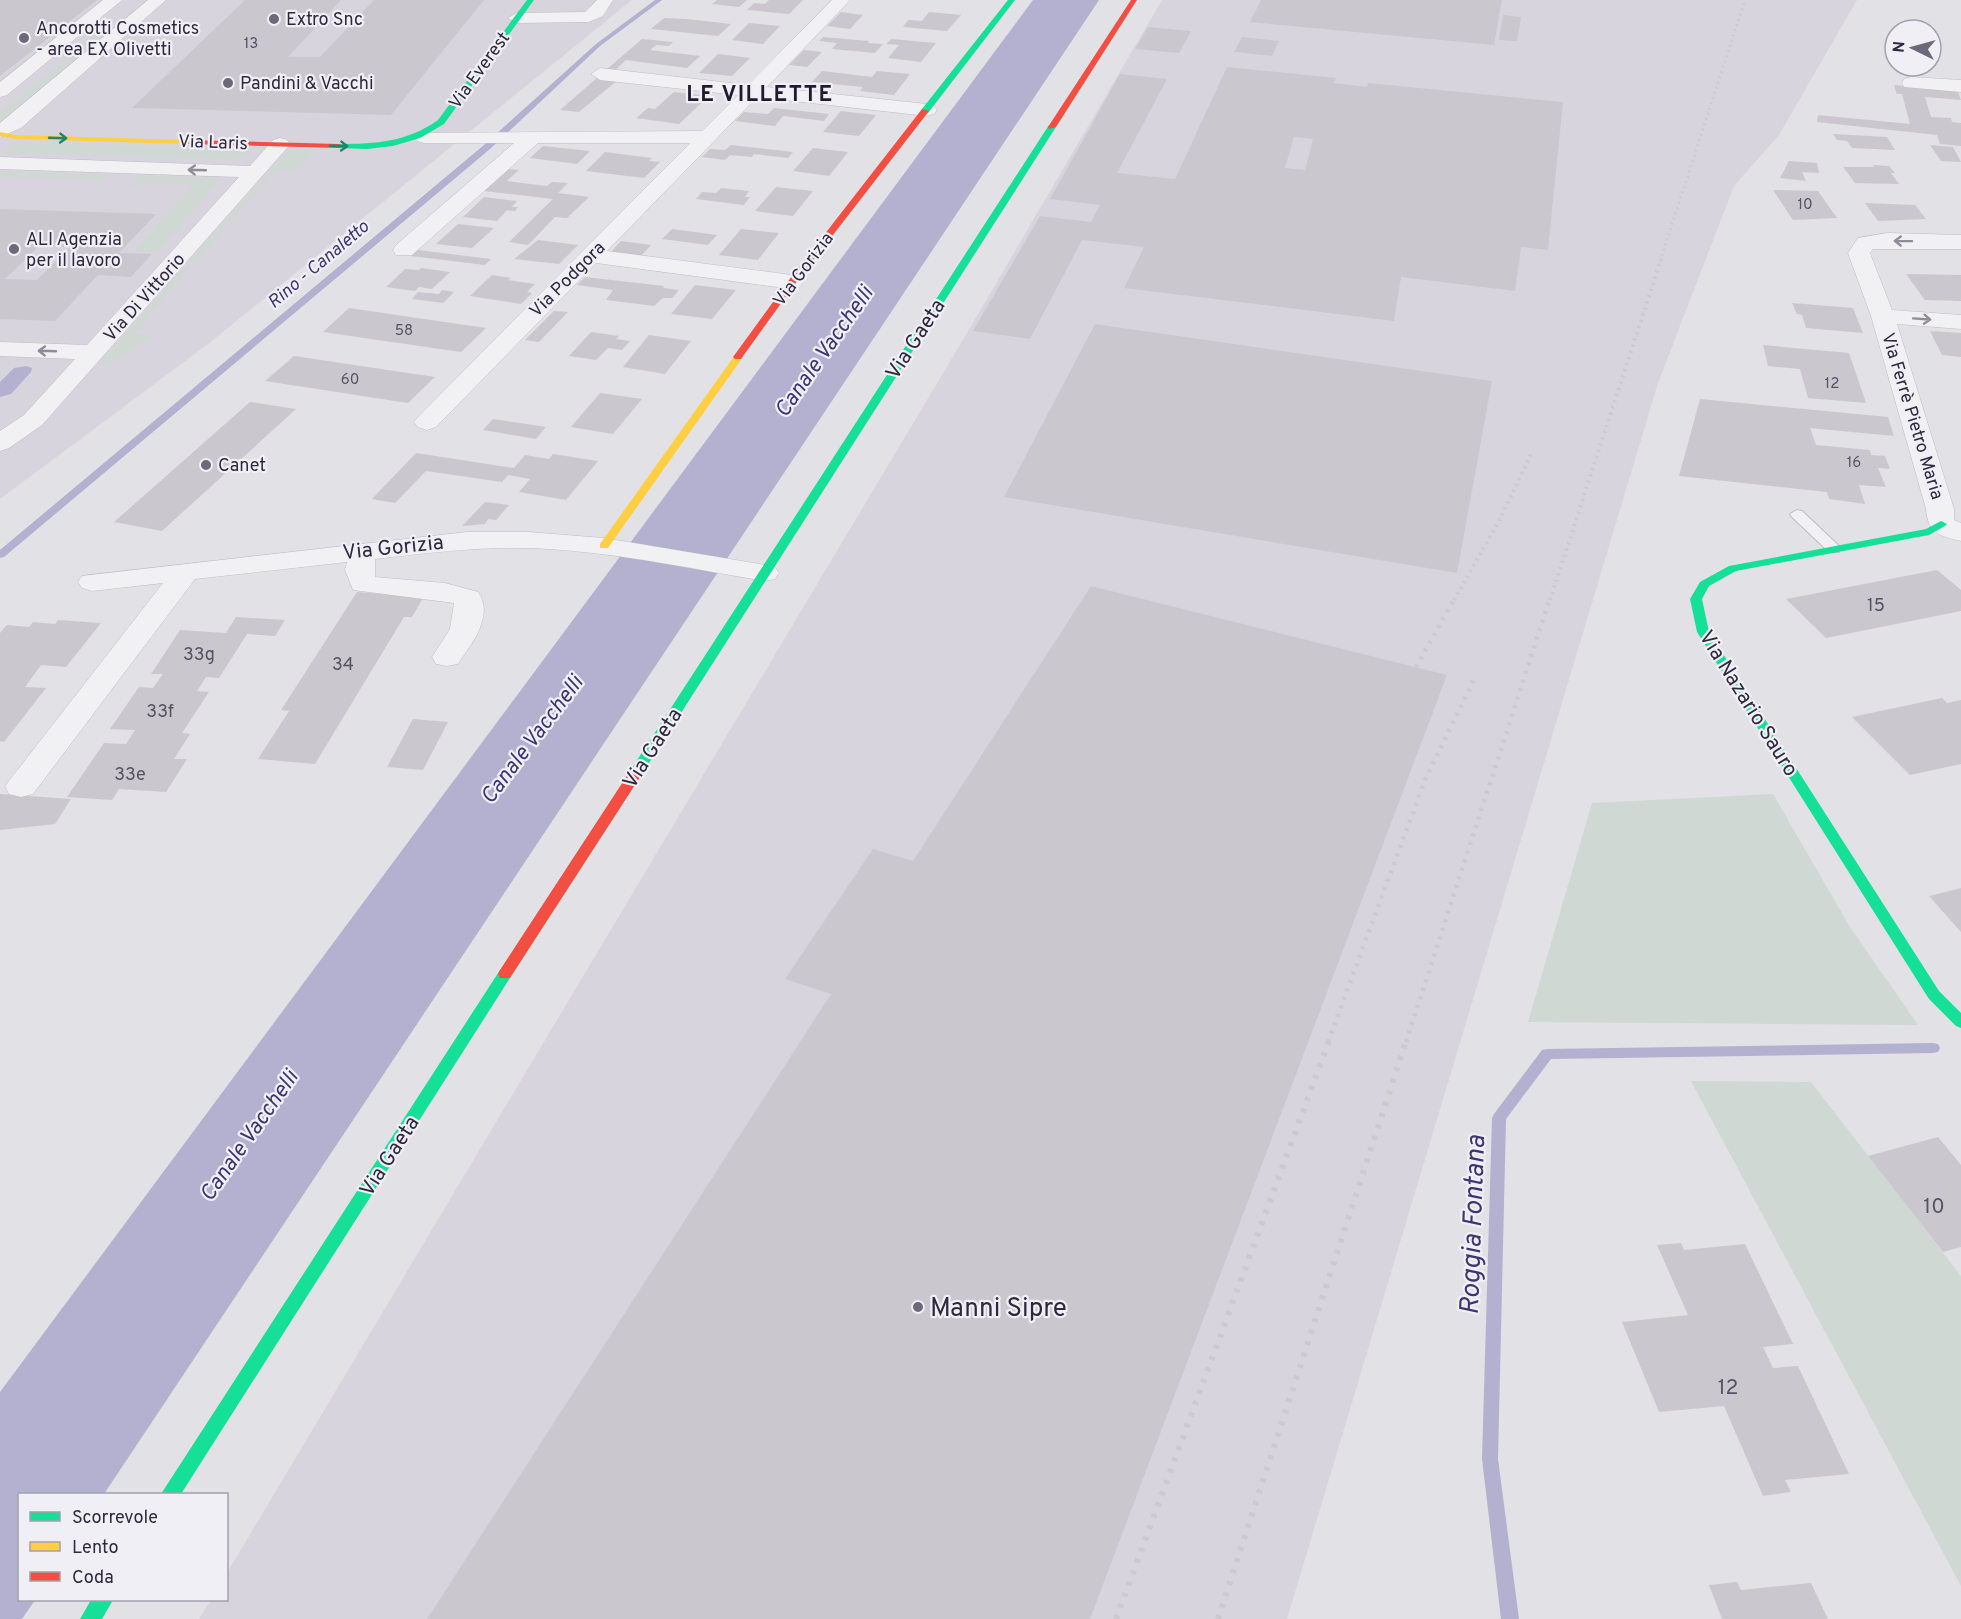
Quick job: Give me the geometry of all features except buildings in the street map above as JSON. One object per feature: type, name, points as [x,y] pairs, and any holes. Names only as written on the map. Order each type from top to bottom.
[{"type":"street","points":[[0,91],[114,0]]},
{"type":"street","points":[[0,133],[14,124],[159,0]]},
{"type":"street","name":"Via Everest","points":[[424,137],[441,122],[531,0]]},
{"type":"street","points":[[517,18],[589,17],[597,12],[605,0]]},
{"type":"street","name":"Via Podgora","points":[[427,422],[842,0]]},
{"type":"street","name":"Via Gorizia","points":[[615,549],[792,282],[1012,0]]},
{"type":"street","name":"Via Gaeta","points":[[171,1493],[1134,0]]},
{"type":"street","points":[[600,74],[927,110]]},
{"type":"street","points":[[1911,83],[1961,86]]},
{"type":"street","name":"Via Laris","points":[[0,133],[16,137],[394,146],[424,137]]},
{"type":"street","points":[[424,137],[707,137]]},
{"type":"street","points":[[404,250],[533,137]]},
{"type":"street","name":"Via Di Vittorio","points":[[0,443],[33,420],[280,144]]},
{"type":"street","name":"Via Laris","points":[[0,164],[255,172]]},
{"type":"street","points":[[1882,316],[1859,253],[1866,243],[1887,240],[1961,242]]},
{"type":"street","points":[[591,256],[792,282]]},
{"type":"street","name":"Via Ferrè Pietro Maria","points":[[1951,528],[1940,509],[1882,316],[1961,322]]},
{"type":"street","points":[[0,349],[94,352]]},
{"type":"street","name":"Via Nazario Sauro","points":[[1951,528],[1733,568],[1713,576],[1701,586],[1695,600],[1696,616],[1703,632],[1934,995],[1956,1017]]},
{"type":"street","name":"Via Gorizia","points":[[93,582],[184,574],[363,550],[467,540],[528,540],[615,549],[765,573]]},
{"type":"street","points":[[363,550],[358,570],[363,584],[445,591],[468,598],[471,610],[464,632],[447,657]]},
{"type":"street","points":[[21,786],[184,574]]},
{"type":"street","points":[[90,1619],[102,1601]]},
{"type":"lane","points":[[1797,514],[1834,549]]},
{"type":"shaded area","points":[[0,0],[632,0],[208,344],[0,499]]},
{"type":"shaded area","points":[[1162,0],[1857,0],[1779,135],[1734,186],[1658,383],[1287,1619],[199,1619],[210,1601],[228,1601],[228,1571],[967,333]]},
{"type":"shaded area","points":[[99,31],[108,31],[0,121],[0,113]]},
{"type":"shaded area","points":[[15,143],[252,149],[246,155],[233,159],[4,153]]},
{"type":"shaded area","points":[[289,150],[314,151],[297,171],[276,171],[195,263],[188,263]]},
{"type":"shaded area","points":[[0,171],[110,175],[105,180],[0,177]]},
{"type":"shaded area","points":[[140,176],[220,180],[157,252],[133,251],[193,184],[139,183],[133,188],[128,187]]},
{"type":"shaded area","points":[[184,267],[191,267],[134,334],[154,335],[106,366],[101,361]]},
{"type":"shaded area","points":[[1773,794],[1850,927],[1918,1025],[1528,1022],[1592,803]]},
{"type":"shaded area","points":[[1691,1081],[1811,1082],[1961,1276],[1961,1586]]},
{"type":"water","name":"Canale Vacchelli","points":[[1033,0],[1099,0],[105,1493],[18,1493],[18,1601],[34,1601],[22,1619],[0,1619],[0,1392]]},
{"type":"water","points":[[26,366],[32,368],[31,372],[11,394],[0,397],[0,382],[14,368]]},
{"type":"waterway","name":"Rino - Canaletto","points":[[0,555],[487,147],[598,45],[659,0]]},
{"type":"waterway","name":"Roggia Fontana","points":[[1510,1619],[1490,1459],[1499,1118],[1547,1054],[1933,1048]]},
{"type":"railway","points":[[1660,261],[1745,0]]},
{"type":"railway","points":[[1550,600],[1661,259]]},
{"type":"railway","points":[[1454,600],[1499,521],[1531,454]]},
{"type":"railway","points":[[1416,667],[1455,598]]},
{"type":"railway","points":[[1406,1042],[1550,598]]},
{"type":"railway","points":[[1328,1042],[1425,780],[1475,677]]},
{"type":"railway","points":[[1116,1619],[1329,1041]]},
{"type":"railway","points":[[1218,1619],[1406,1041]]},
{"type":"traffic: fast","points":[[339,146],[393,144],[417,136],[441,122],[531,0]]},
{"type":"traffic: fast","points":[[925,111],[1012,0]]},
{"type":"traffic: fast","points":[[637,771],[1052,127]]},
{"type":"traffic: fast","points":[[1941,524],[1929,532],[1733,568],[1704,584],[1696,599],[1703,632],[1934,995],[1961,1022]]},
{"type":"traffic: fast","points":[[171,1493],[505,974]]},
{"type":"traffic: fast","points":[[90,1619],[102,1601]]},
{"type":"traffic: slow","points":[[0,134],[16,137],[187,142]]},
{"type":"traffic: slow","points":[[604,546],[738,357]]},
{"type":"traffic: jam","points":[[1052,127],[1134,0]]},
{"type":"traffic: jam","points":[[738,357],[792,282],[925,111]]},
{"type":"traffic: jam","points":[[187,142],[339,146]]},
{"type":"traffic: jam","points":[[505,974],[637,771]]},
{"type":"place","name":"Extro Snc","points":[[274,19]]},
{"type":"place","name":"Ancorotti Cosmetics - area EX Olivetti","points":[[24,38]]},
{"type":"place","name":"Pandini & Vacchi","points":[[228,83]]},
{"type":"place","name":"ALI Agenzia per il lavoro","points":[[14,249]]},
{"type":"place","name":"Canet","points":[[206,465]]},
{"type":"place","name":"Manni Sipre","points":[[918,1307]]},
{"type":"district","name":"LE VILLETTE","points":[[760,93]]}]
